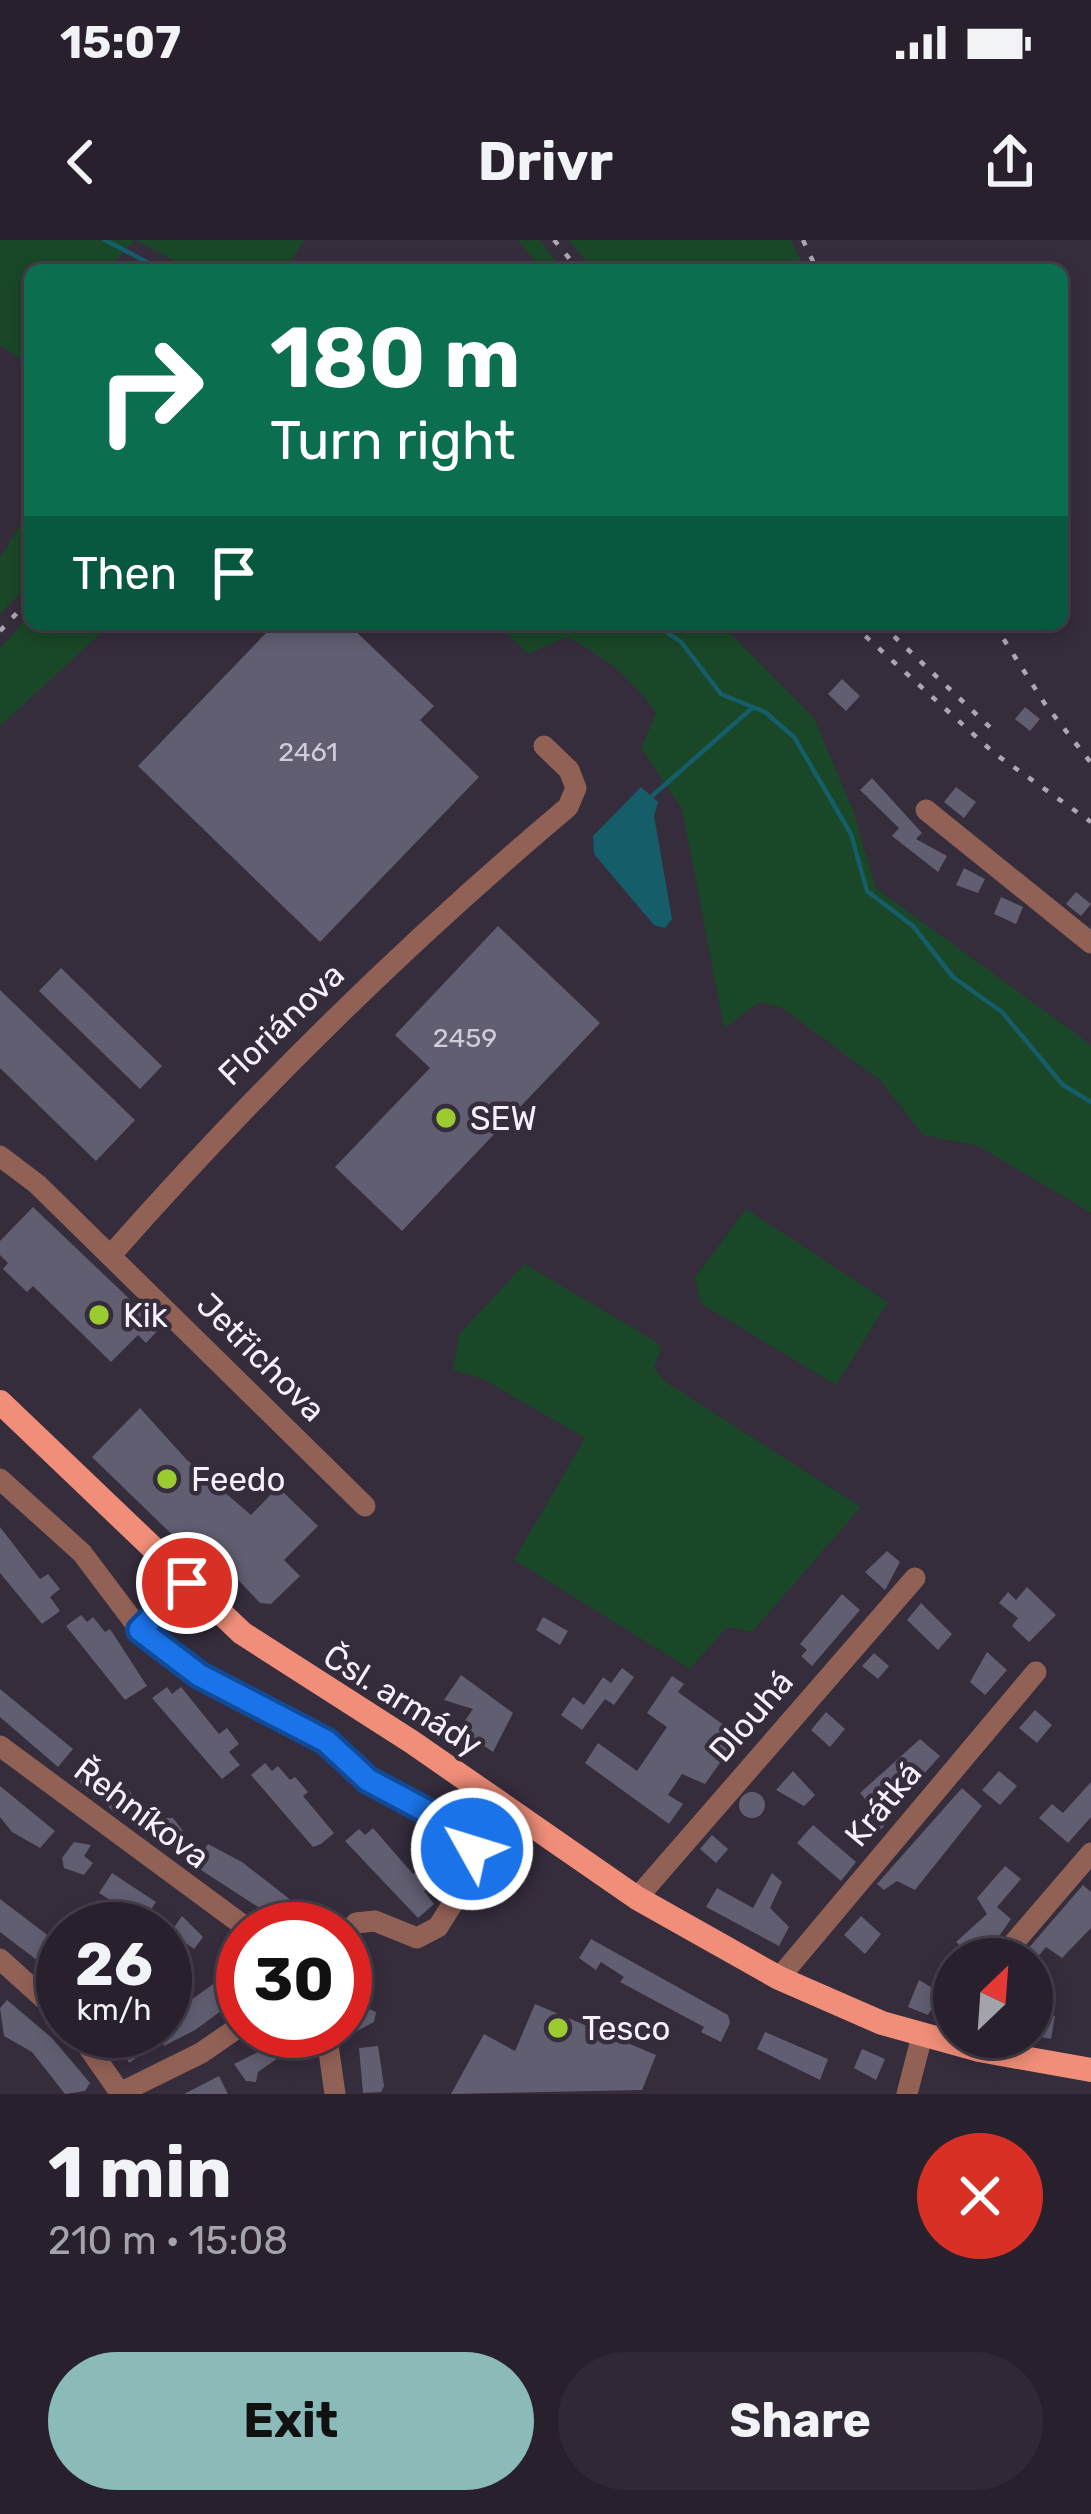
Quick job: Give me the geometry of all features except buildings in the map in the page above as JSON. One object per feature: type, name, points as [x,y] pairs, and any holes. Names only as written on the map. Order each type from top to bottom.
[{"type":"main road","name":"Čsl. armády","points":[[0,1402],[187,1583],[280,1662],[412,1742],[637,1898],[779,1978],[922,2036],[933,2035]]},
{"type":"main road","name":"Čsl. armády","points":[[1046,2058],[1091,2070]]},
{"type":"street","name":"Floriánova","points":[[110,1255],[248,1101],[467,892],[568,807],[576,788],[569,770],[544,746]]},
{"type":"street","points":[[926,810],[1091,943]]},
{"type":"street","points":[[0,1156],[38,1184],[110,1255]]},
{"type":"street","name":"Jetřichova","points":[[110,1255],[365,1506]]},
{"type":"street","points":[[0,1479],[82,1553],[140,1630],[199,1675],[326,1741],[368,1780],[458,1828],[472,1849],[472,1874],[438,1927],[417,1938],[372,1921]]},
{"type":"street","name":"Dlouhá","points":[[637,1898],[915,1578]]},
{"type":"street","points":[[140,1630],[187,1583]]},
{"type":"street","name":"Krátká","points":[[779,1978],[1036,1672]]},
{"type":"street","name":"Řehníkova","points":[[0,1746],[216,1905]]},
{"type":"street","points":[[1018,1938],[1091,1853]]},
{"type":"street","points":[[0,1959],[36,1992]]},
{"type":"street","points":[[907,2094],[922,2036]]},
{"type":"street","points":[[96,2058],[121,2093],[216,2043]]},
{"type":"street","points":[[330,2058],[335,2094]]},
{"type":"green space","points":[[0,240],[135,240],[113,264],[24,264],[24,372],[18,357],[0,345]]},
{"type":"green space","points":[[135,240],[304,240],[289,264],[181,264]]},
{"type":"green space","points":[[518,240],[539,240],[559,264],[537,264]]},
{"type":"green space","points":[[569,240],[791,240],[802,264],[588,264]]},
{"type":"green space","points":[[24,519],[24,589],[0,614],[0,557]]},
{"type":"green space","points":[[24,622],[24,630],[104,630],[0,726],[0,648]]},
{"type":"green space","points":[[503,630],[727,630],[814,718],[854,813],[876,888],[1091,1045],[1091,1213],[978,1146],[923,1135],[881,1081],[782,1008],[760,1002],[724,1028],[682,809],[641,748],[656,713],[628,679],[566,637],[528,654]]},
{"type":"green space","points":[[746,1209],[888,1302],[836,1385],[700,1303],[695,1277]]},
{"type":"green space","points":[[525,1264],[655,1341],[661,1348],[654,1367],[664,1381],[861,1507],[752,1632],[727,1627],[690,1669],[514,1560],[585,1438],[483,1379],[453,1370],[459,1334]]},
{"type":"water","points":[[641,787],[658,802],[654,816],[672,919],[665,928],[654,925],[594,854],[593,836]]},
{"type":"waterway","points":[[105,240],[151,264]]},
{"type":"waterway","points":[[664,630],[681,642],[721,694],[765,712],[794,737],[851,834],[867,891],[913,926],[953,977],[1002,1012],[1063,1085],[1091,1102]]},
{"type":"waterway","points":[[652,796],[751,709]]},
{"type":"railway","points":[[554,240],[574,264]]},
{"type":"railway","points":[[803,240],[814,264]]},
{"type":"railway","points":[[0,631],[24,605]]},
{"type":"railway","points":[[859,630],[994,753],[1091,822]]},
{"type":"railway","points":[[887,630],[994,731]]},
{"type":"railway","points":[[998,630],[1045,704],[1091,763]]},
{"type":"place","name":"SEW","points":[[446,1118]]},
{"type":"place","name":"Kik","points":[[99,1315]]},
{"type":"place","name":"Feedo","points":[[167,1479]]},
{"type":"place","name":"Tesco","points":[[558,2028]]},
{"type":"route","points":[[187,1583],[140,1630],[199,1675],[326,1741],[368,1780],[458,1828],[472,1849]]}]
